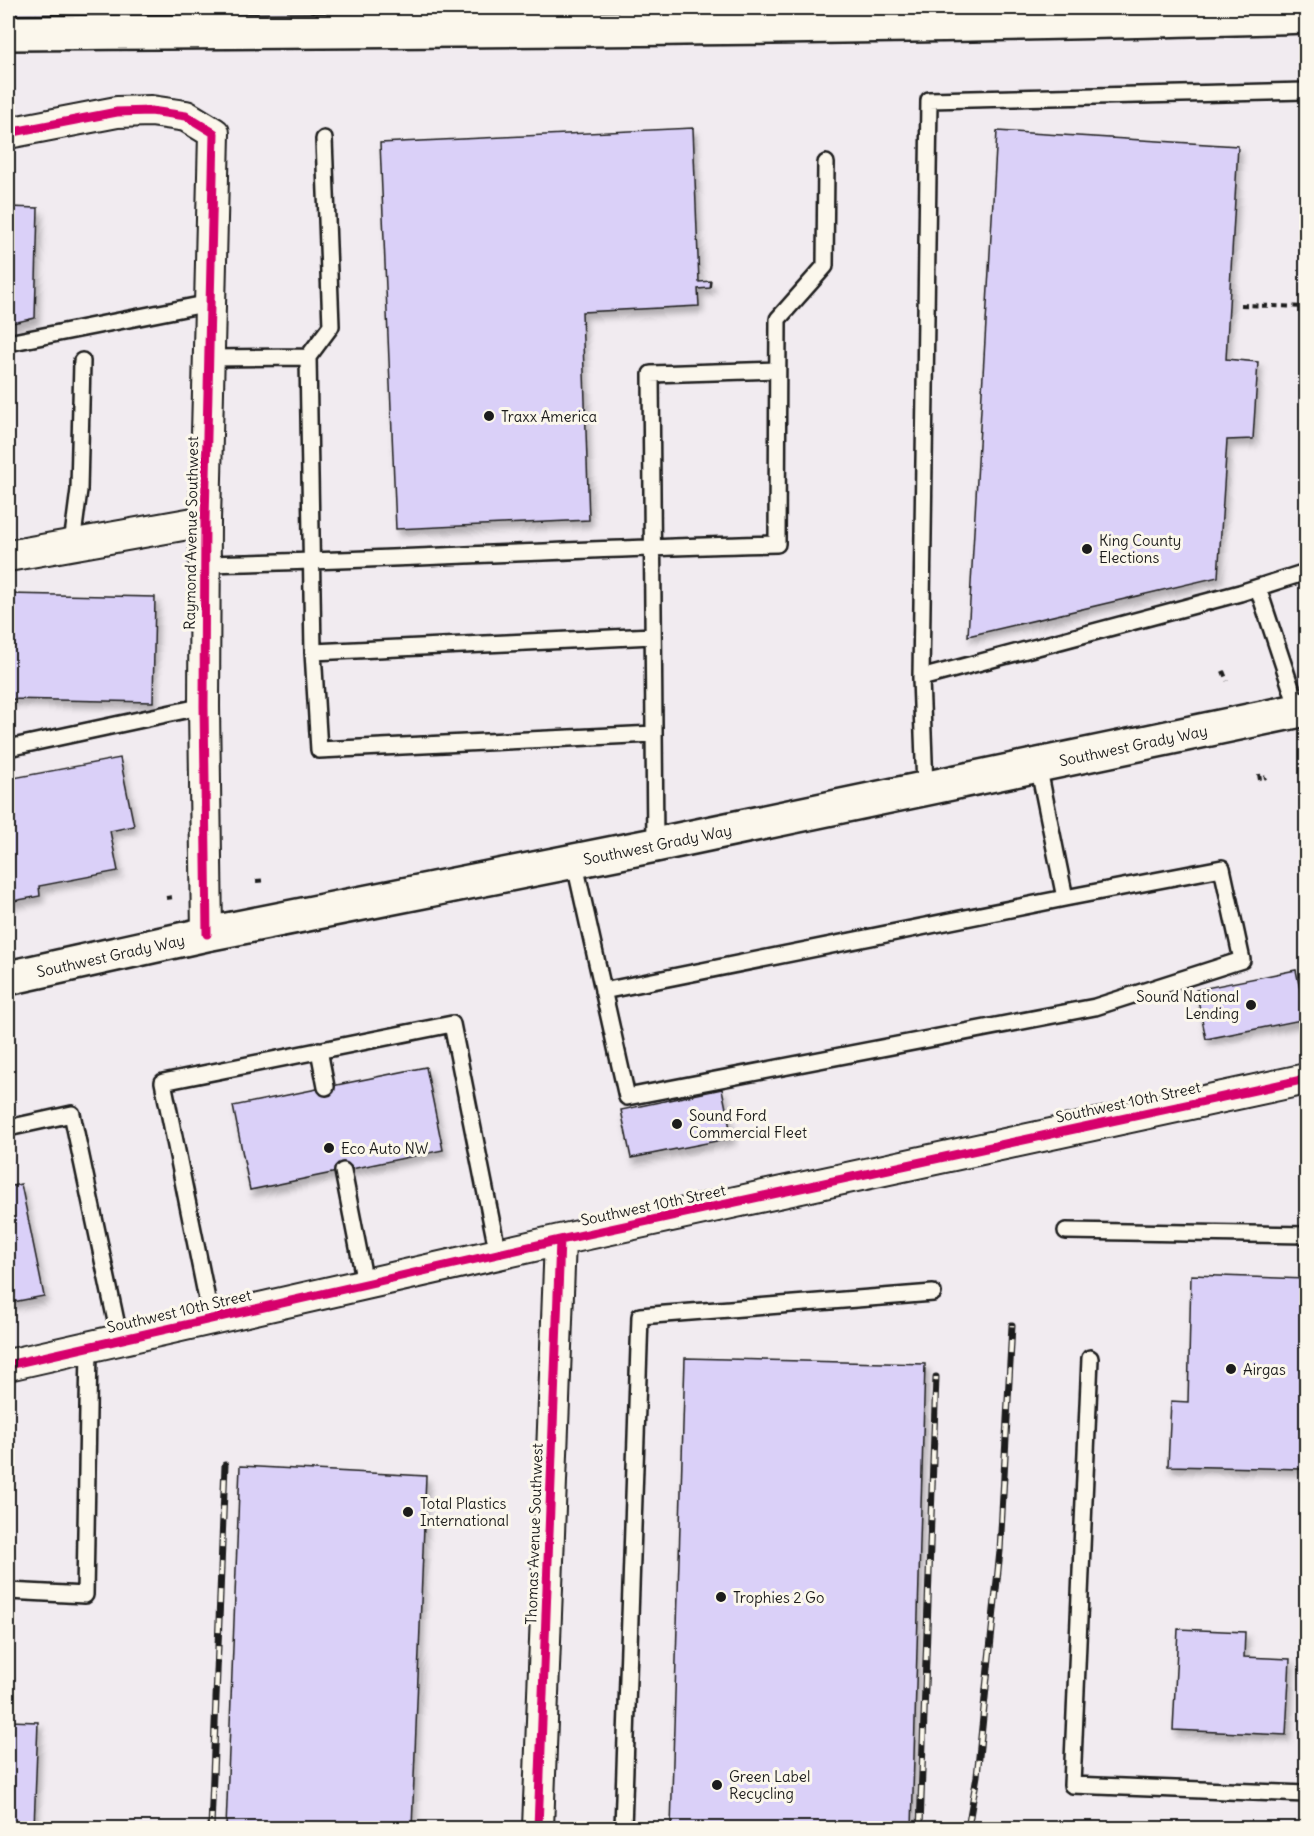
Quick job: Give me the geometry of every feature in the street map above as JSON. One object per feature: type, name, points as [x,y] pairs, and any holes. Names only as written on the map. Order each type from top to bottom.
[{"type":"main road","points":[[8,33],[1150,21],[1306,16]]},
{"type":"main road","name":"Southwest Grady Way","points":[[8,978],[207,934],[1038,765],[1304,718]]},
{"type":"street","name":"Raymond Avenue Southwest","points":[[8,133],[117,112],[151,111],[186,116],[214,133],[205,520],[204,706],[207,934]]},
{"type":"street","points":[[8,556],[205,520]]},
{"type":"street","name":"Southwest 10th Street","points":[[8,1365],[560,1240],[1306,1079]]},
{"type":"street","name":"Thomas Avenue Southwest","points":[[538,1828],[560,1240]]},
{"type":"lane","points":[[925,788],[921,678],[929,100],[1306,92]]},
{"type":"lane","points":[[324,139],[331,326],[308,357],[313,652],[319,750],[654,734]]},
{"type":"lane","points":[[205,564],[777,544],[778,319],[825,266],[826,163]]},
{"type":"lane","points":[[8,343],[210,303]]},
{"type":"lane","points":[[209,358],[308,357]]},
{"type":"lane","points":[[72,544],[80,490],[82,361]]},
{"type":"lane","points":[[655,844],[651,374],[777,370]]},
{"type":"lane","points":[[921,678],[1258,588],[1306,572]]},
{"type":"lane","points":[[1258,588],[1304,718]]},
{"type":"lane","points":[[313,652],[653,636]]},
{"type":"lane","points":[[8,748],[204,706]]},
{"type":"lane","points":[[1038,765],[1065,898]]},
{"type":"lane","points":[[574,860],[603,991],[627,1097],[1095,1007],[1242,960],[1222,868],[603,991]]},
{"type":"lane","points":[[211,1319],[163,1082],[452,1024],[498,1254]]},
{"type":"lane","points":[[319,1050],[326,1087]]},
{"type":"lane","points":[[8,1128],[72,1114],[120,1340]]},
{"type":"lane","points":[[343,1171],[365,1283]]},
{"type":"lane","points":[[1066,1231],[1306,1235]]},
{"type":"lane","points":[[623,1828],[640,1316],[933,1293]]},
{"type":"lane","points":[[8,1591],[85,1595],[89,1347]]},
{"type":"lane","points":[[1090,1358],[1072,1785],[1306,1794]]},
{"type":"path","points":[[1240,305],[1306,308]]},
{"type":"path","points":[[1223,671],[1227,681]]},
{"type":"path","points":[[1259,774],[1260,780],[1266,777]]},
{"type":"path","points":[[256,882],[266,880]]},
{"type":"path","points":[[166,898],[173,897]]},
{"type":"building","name":"Traxx America","points":[[693,128],[699,282],[711,281],[710,288],[698,289],[699,306],[582,312],[589,520],[396,529],[380,143]]},
{"type":"building","points":[[997,131],[1238,146],[1226,359],[1258,362],[1253,439],[1227,440],[1218,577],[968,636]]},
{"type":"building","points":[[8,207],[38,208],[35,318],[8,324]]},
{"type":"building","points":[[8,594],[155,597],[153,702],[8,699]]},
{"type":"building","points":[[120,758],[134,826],[110,831],[118,871],[39,886],[40,896],[8,902],[8,779]]},
{"type":"building","name":"Sound National Lending","points":[[1296,970],[1306,1019],[1206,1039],[1196,990]]},
{"type":"building","points":[[426,1067],[443,1150],[250,1190],[233,1106]]},
{"type":"building","name":"Sound Ford Commercial Fleet","points":[[722,1089],[732,1138],[631,1158],[621,1110]]},
{"type":"building","points":[[21,1184],[44,1296],[8,1303],[8,1187]]},
{"type":"building","points":[[1191,1275],[1306,1279],[1303,1469],[1168,1466],[1171,1401],[1188,1402]]},
{"type":"building","points":[[685,1358],[925,1364],[912,1828],[671,1828]]},
{"type":"building","points":[[240,1466],[426,1476],[412,1828],[226,1828]]},
{"type":"building","points":[[1178,1629],[1245,1632],[1244,1657],[1290,1659],[1286,1735],[1173,1730]]},
{"type":"building","points":[[8,1721],[38,1722],[34,1828],[8,1828]]},
{"type":"railway","points":[[968,1828],[977,1776],[1000,1551],[1012,1325]]},
{"type":"railway","points":[[920,1828],[936,1377]]},
{"type":"railway","points":[[211,1828],[225,1465]]},
{"type":"cycle path","points":[[8,133],[117,112],[151,111],[186,116],[214,133],[205,521],[204,706],[207,934]]},
{"type":"cycle path","points":[[8,1365],[560,1240],[1306,1079]]},
{"type":"cycle path","points":[[538,1828],[560,1240]]},
{"type":"place","name":"Traxx America","points":[[489,416]]},
{"type":"place","name":"King County Elections","points":[[1087,549]]},
{"type":"place","name":"Sound National Lending","points":[[1251,1005]]},
{"type":"place","name":"Sound Ford Commercial Fleet","points":[[677,1124]]},
{"type":"place","name":"Eco Auto NW","points":[[329,1148]]},
{"type":"place","name":"Airgas","points":[[1231,1369]]},
{"type":"place","name":"Total Plastics International","points":[[408,1512]]},
{"type":"place","name":"Trophies 2 Go","points":[[721,1597]]},
{"type":"place","name":"Green Label Recycling","points":[[717,1785]]}]
